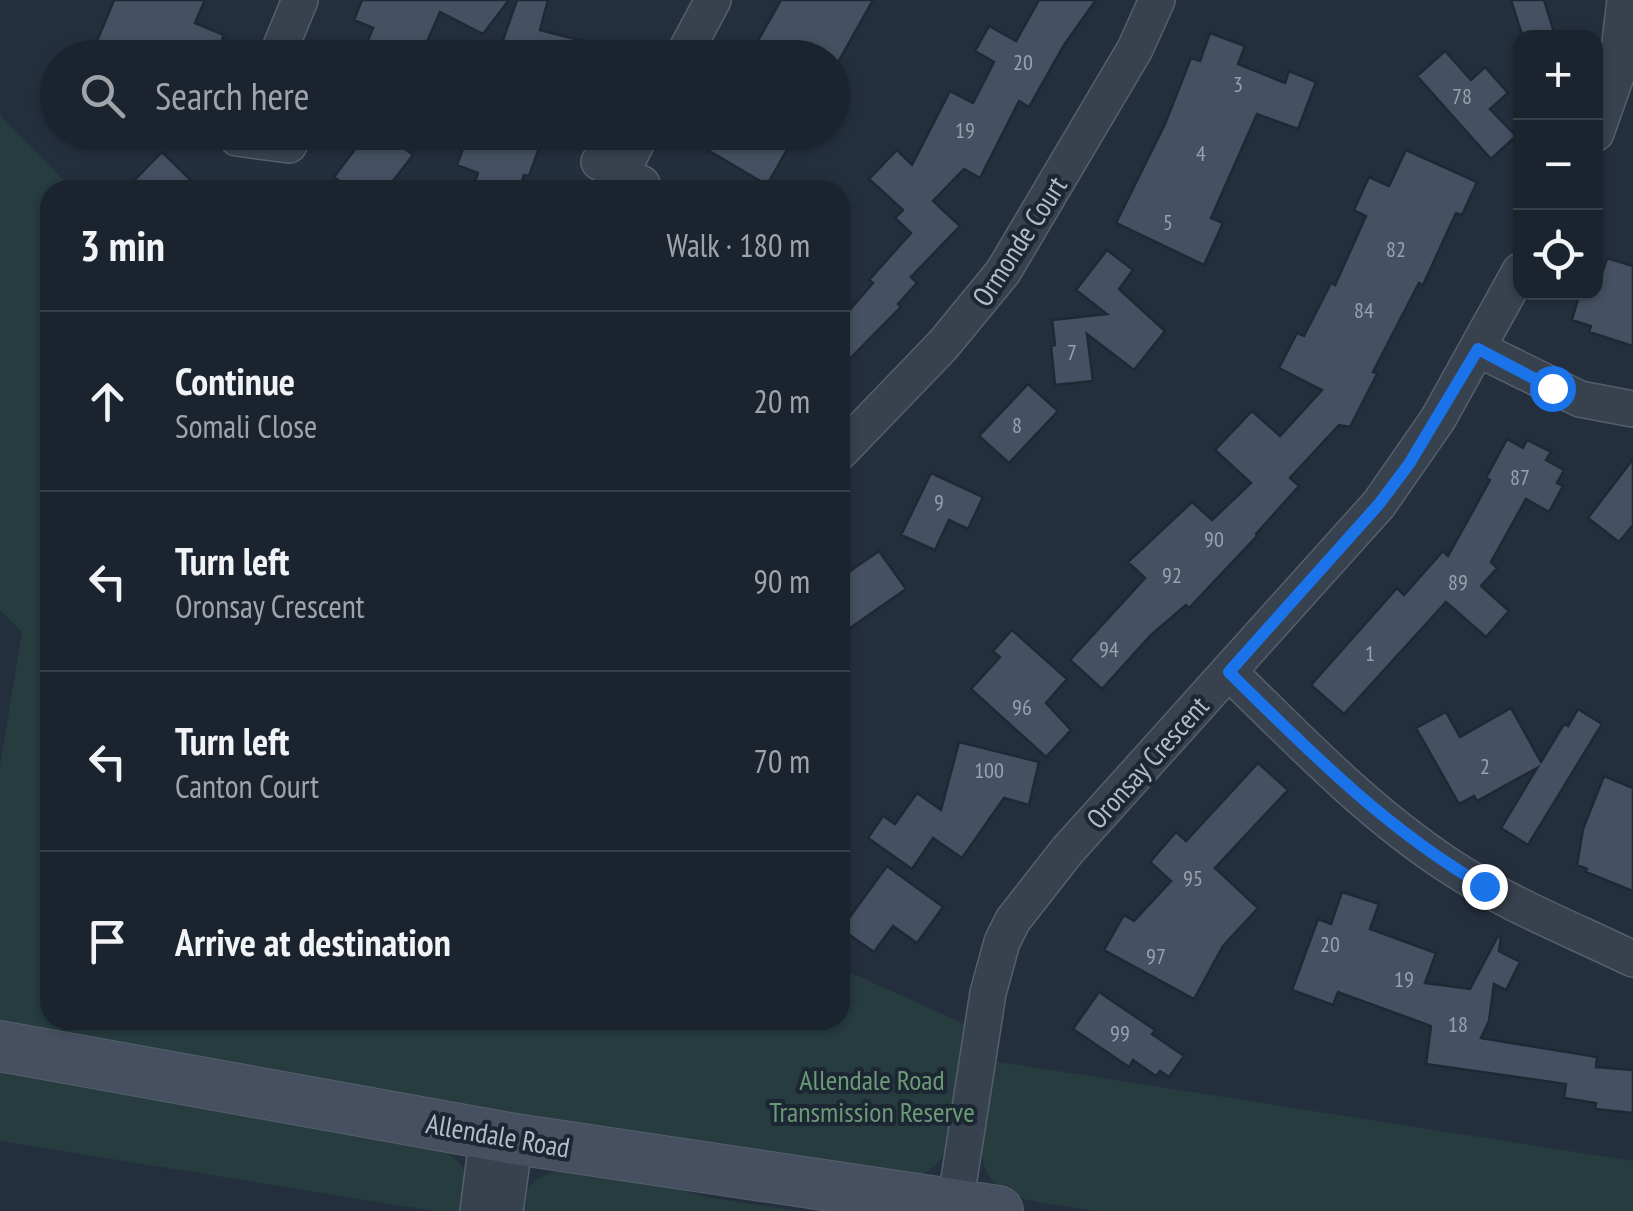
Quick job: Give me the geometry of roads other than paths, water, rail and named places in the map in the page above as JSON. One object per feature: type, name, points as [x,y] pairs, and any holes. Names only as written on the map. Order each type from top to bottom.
[{"type":"street","points":[[283,40],[300,0]]},
{"type":"street","points":[[692,40],[714,0]]},
{"type":"street","name":"Ormonde Court","points":[[850,442],[944,346],[1003,272],[1135,48],[1156,0]]},
{"type":"street","points":[[1602,120],[1616,76],[1625,0]]},
{"type":"street","points":[[621,173],[633,150]]},
{"type":"street","name":"Oronsay Crescent","points":[[977,1208],[988,993],[1012,920],[1067,851],[1379,504],[1409,464],[1513,283]]},
{"type":"street","points":[[1478,349],[1580,399],[1633,409]]},
{"type":"street","points":[[1229,672],[1349,789],[1418,844],[1484,886],[1633,959]]},
{"type":"street","name":"Allendale Road","points":[[0,1046],[502,1136],[977,1208]]},
{"type":"street","points":[[478,1211],[502,1136]]},
{"type":"street","points":[[502,1136],[505,1211]]},
{"type":"park label","name":"Allendale Road Transmission Reserve","points":[[872,1095]]}]
